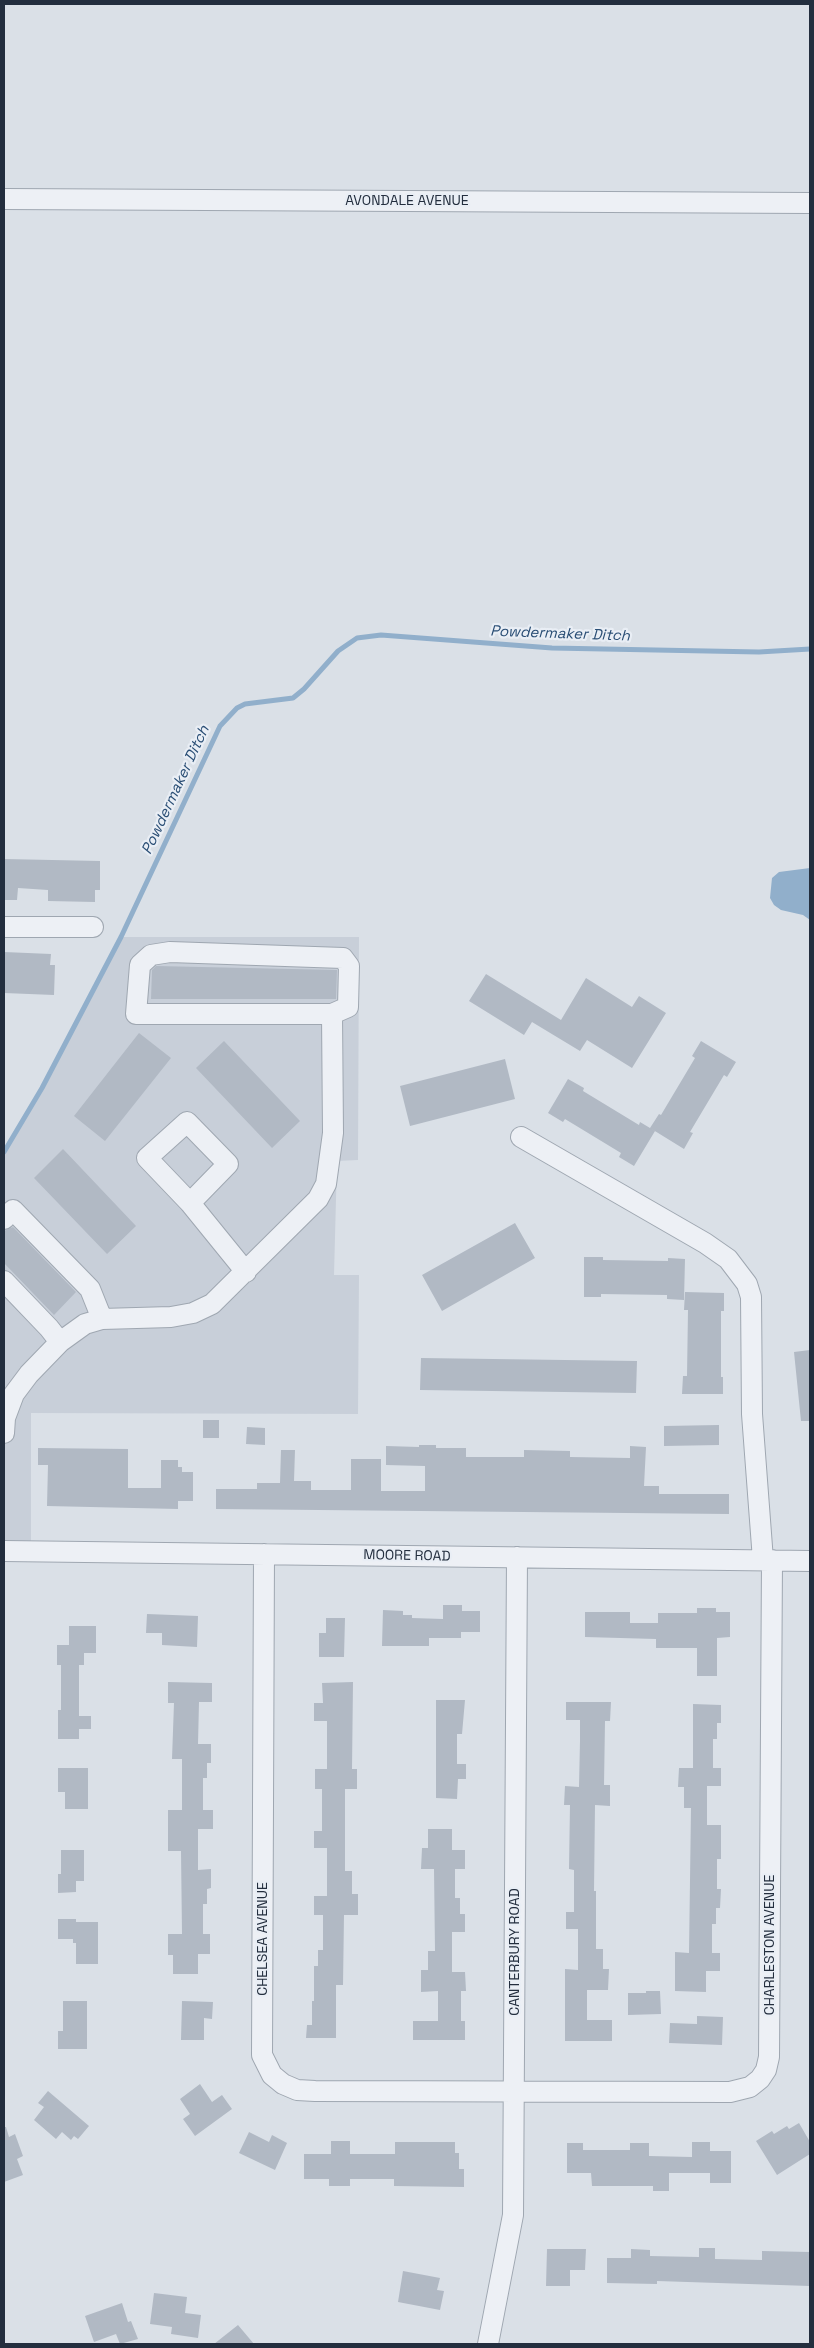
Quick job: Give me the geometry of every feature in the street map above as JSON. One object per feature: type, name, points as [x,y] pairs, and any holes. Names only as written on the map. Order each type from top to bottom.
[{"type":"street","name":"AVONDALE AVENUE","points":[[4,199],[810,203]]},
{"type":"street","points":[[4,927],[93,927]]},
{"type":"street","points":[[170,952],[343,958],[349,966],[348,1007],[332,1014],[136,1014],[140,965],[151,955],[170,952]]},
{"type":"street","points":[[4,1433],[6,1418],[14,1394],[29,1374],[60,1342],[85,1324],[102,1319],[171,1318],[193,1313],[212,1304],[318,1199],[326,1184],[333,1133],[332,1014]]},
{"type":"street","name":"CHARLESTON AVENUE","points":[[515,2091],[730,2092],[750,2087],[766,2070],[769,2057],[767,1560],[752,1414],[751,1297],[747,1284],[728,1259],[705,1243],[521,1137]]},
{"type":"street","points":[[190,1203],[246,1272]]},
{"type":"street","points":[[4,1219],[13,1210],[19,1216],[90,1289],[102,1319]]},
{"type":"street","points":[[4,1281],[60,1342]]},
{"type":"street","name":"MOORE ROAD","points":[[4,1551],[810,1561]]},
{"type":"street","name":"CHELSEA AVENUE","points":[[264,1554],[262,2055],[266,2065],[272,2075],[283,2084],[297,2090],[515,2091]]},
{"type":"street","name":"CANTERBURY ROAD","points":[[488,2344],[513,2215],[517,1557]]},
{"type":"shaded area","points":[[121,937],[359,937],[358,1160],[337,1161],[334,1275],[359,1275],[358,1414],[31,1413],[31,1541],[4,1541],[4,1152],[42,1088]]},
{"type":"water","points":[[810,868],[810,920],[803,915],[781,910],[774,905],[770,898],[772,878],[779,872]]},
{"type":"building","points":[[4,859],[100,861],[100,890],[95,890],[95,902],[48,901],[48,890],[18,888],[17,900],[4,900]]},
{"type":"building","points":[[4,952],[51,954],[50,965],[55,965],[54,995],[4,993]]},
{"type":"building","points":[[156,966],[337,970],[336,999],[151,999],[152,970]]},
{"type":"building","points":[[486,974],[561,1020],[586,978],[632,1007],[639,996],[666,1013],[632,1068],[587,1040],[580,1051],[532,1022],[524,1035],[469,1001]]},
{"type":"building","points":[[139,1033],[171,1058],[105,1141],[74,1116]]},
{"type":"building","points":[[224,1041],[300,1121],[272,1148],[196,1068]]},
{"type":"building","points":[[701,1041],[736,1062],[727,1077],[724,1075],[690,1132],[693,1133],[684,1149],[650,1128],[659,1114],[661,1115],[695,1058],[692,1056]]},
{"type":"building","points":[[505,1059],[515,1099],[410,1126],[400,1086]]},
{"type":"building","points":[[568,1079],[584,1088],[583,1091],[639,1125],[640,1122],[655,1131],[634,1166],[619,1157],[621,1153],[565,1119],[563,1122],[548,1113]]},
{"type":"building","points":[[63,1149],[136,1226],[107,1254],[34,1178]]},
{"type":"building","points":[[515,1223],[535,1258],[442,1311],[422,1275]]},
{"type":"building","points":[[13,1227],[76,1292],[54,1315],[4,1263],[4,1231]]},
{"type":"building","points":[[584,1257],[603,1257],[603,1260],[668,1261],[668,1258],[685,1259],[684,1300],[667,1299],[667,1295],[601,1294],[601,1297],[584,1297]]},
{"type":"building","points":[[685,1292],[724,1293],[724,1311],[721,1311],[721,1377],[723,1377],[723,1394],[682,1394],[683,1376],[687,1376],[688,1310],[684,1310]]},
{"type":"building","points":[[810,1350],[810,1421],[801,1421],[794,1352]]},
{"type":"building","points":[[421,1358],[637,1361],[636,1393],[420,1390]]},
{"type":"building","points":[[203,1420],[219,1420],[219,1438],[203,1438]]},
{"type":"building","points":[[719,1425],[719,1445],[664,1446],[664,1426]]},
{"type":"building","points":[[247,1427],[265,1428],[265,1445],[246,1444]]},
{"type":"building","points":[[419,1445],[436,1445],[436,1448],[466,1448],[466,1457],[524,1457],[524,1450],[570,1451],[570,1457],[630,1458],[630,1446],[646,1447],[644,1486],[659,1486],[659,1494],[729,1494],[729,1514],[216,1509],[216,1489],[257,1489],[257,1483],[280,1483],[281,1450],[295,1450],[294,1481],[311,1481],[311,1490],[351,1490],[351,1459],[381,1459],[381,1491],[425,1491],[425,1466],[386,1465],[386,1446],[419,1447]]},
{"type":"building","points":[[38,1448],[128,1449],[128,1488],[161,1488],[161,1460],[178,1460],[178,1467],[182,1467],[182,1472],[193,1472],[193,1501],[178,1501],[178,1509],[47,1506],[48,1465],[38,1465]]},
{"type":"building","points":[[443,1605],[462,1605],[462,1611],[480,1611],[480,1632],[461,1632],[461,1638],[429,1638],[429,1646],[382,1646],[383,1610],[403,1611],[403,1615],[412,1615],[412,1618],[443,1619]]},
{"type":"building","points":[[697,1608],[716,1608],[716,1612],[730,1612],[730,1637],[717,1638],[717,1676],[697,1676],[697,1648],[656,1648],[656,1639],[585,1637],[585,1612],[630,1612],[630,1623],[658,1623],[658,1613],[697,1613]]},
{"type":"building","points":[[147,1614],[198,1616],[197,1647],[162,1645],[162,1633],[146,1633]]},
{"type":"building","points":[[326,1618],[345,1618],[344,1657],[319,1657],[319,1633],[326,1633]]},
{"type":"building","points":[[69,1626],[96,1626],[96,1653],[84,1653],[84,1665],[79,1665],[79,1716],[91,1716],[91,1729],[79,1729],[79,1739],[58,1739],[58,1710],[61,1710],[61,1665],[57,1665],[57,1645],[69,1645]]},
{"type":"building","points":[[168,1682],[212,1683],[212,1702],[199,1702],[198,1744],[211,1744],[211,1763],[207,1763],[207,1778],[203,1778],[203,1810],[213,1810],[213,1829],[198,1829],[198,1870],[211,1869],[211,1888],[207,1889],[207,1904],[203,1904],[203,1934],[210,1934],[210,1954],[198,1954],[198,1974],[173,1974],[173,1955],[168,1955],[168,1934],[182,1934],[181,1851],[168,1851],[168,1810],[182,1810],[182,1759],[172,1759],[174,1703],[168,1703]]},
{"type":"building","points":[[353,1682],[352,1769],[357,1769],[357,1789],[345,1789],[345,1871],[352,1871],[352,1894],[358,1894],[358,1915],[344,1915],[343,1985],[336,1985],[336,2038],[306,2038],[307,2025],[312,2025],[314,1966],[318,1966],[318,1950],[323,1950],[323,1915],[314,1915],[314,1896],[327,1896],[327,1848],[314,1848],[314,1831],[322,1831],[322,1789],[315,1789],[315,1769],[327,1769],[327,1721],[314,1721],[314,1703],[323,1703],[322,1683]]},
{"type":"building","points":[[436,1700],[465,1700],[462,1734],[457,1734],[457,1764],[466,1764],[466,1779],[458,1779],[457,1799],[436,1798]]},
{"type":"building","points":[[566,1702],[611,1702],[610,1721],[605,1721],[604,1785],[610,1785],[610,1806],[595,1805],[594,1891],[596,1891],[596,1949],[603,1949],[603,1969],[609,1969],[608,1990],[587,1990],[587,2020],[612,2020],[612,2041],[565,2041],[565,1969],[578,1970],[578,1929],[566,1929],[566,1912],[574,1912],[574,1870],[569,1869],[570,1805],[564,1805],[565,1786],[579,1787],[580,1741],[580,1720],[566,1720]]},
{"type":"building","points":[[693,1704],[721,1705],[721,1723],[717,1723],[717,1739],[713,1739],[713,1768],[721,1768],[721,1786],[707,1786],[707,1825],[721,1825],[721,1859],[717,1859],[717,1889],[721,1889],[720,1908],[716,1908],[716,1924],[712,1924],[712,1953],[720,1953],[720,1971],[706,1971],[706,1992],[675,1991],[675,1952],[689,1953],[691,1808],[684,1808],[684,1787],[678,1787],[679,1768],[693,1768]]},
{"type":"building","points":[[58,1768],[88,1768],[88,1809],[65,1809],[65,1792],[58,1792]]},
{"type":"building","points":[[428,1829],[452,1829],[452,1850],[465,1850],[465,1869],[455,1869],[455,1898],[460,1898],[460,1914],[465,1914],[465,1932],[452,1932],[452,1972],[465,1972],[466,1991],[461,1991],[461,2021],[465,2021],[465,2040],[413,2040],[413,2021],[438,2021],[438,1991],[421,1992],[421,1970],[428,1970],[428,1951],[435,1951],[434,1869],[421,1869],[422,1848],[428,1848]]},
{"type":"building","points":[[61,1850],[84,1850],[84,1881],[76,1881],[76,1892],[58,1893],[58,1874],[61,1874]]},
{"type":"building","points":[[58,1919],[76,1919],[76,1922],[98,1922],[98,1964],[76,1964],[76,1943],[73,1943],[73,1939],[58,1939]]},
{"type":"building","points":[[646,1991],[660,1991],[661,2014],[628,2015],[628,1993],[646,1993]]},
{"type":"building","points":[[63,2001],[87,2001],[87,2049],[58,2049],[58,2031],[63,2031]]},
{"type":"building","points":[[182,2001],[213,2002],[212,2019],[204,2018],[204,2040],[181,2040]]},
{"type":"building","points":[[697,2016],[723,2017],[722,2045],[669,2043],[670,2023],[697,2024]]},
{"type":"building","points":[[200,2084],[212,2102],[222,2095],[232,2109],[195,2136],[183,2119],[190,2114],[180,2099]]},
{"type":"building","points":[[48,2091],[89,2126],[78,2139],[74,2136],[71,2140],[62,2132],[56,2139],[34,2120],[44,2107],[38,2103]]},
{"type":"building","points":[[799,2123],[810,2142],[810,2154],[777,2175],[756,2141],[772,2131],[774,2134],[787,2126],[789,2129]]},
{"type":"building","points":[[4,2127],[6,2127],[9,2137],[15,2134],[23,2156],[17,2159],[23,2175],[4,2182]]},
{"type":"building","points":[[249,2132],[269,2142],[272,2135],[287,2143],[275,2170],[239,2153]]},
{"type":"building","points":[[331,2141],[350,2141],[350,2154],[395,2154],[395,2142],[455,2142],[455,2153],[459,2153],[459,2169],[464,2169],[464,2187],[394,2186],[394,2179],[350,2179],[350,2186],[329,2186],[329,2179],[304,2179],[304,2154],[331,2154]]},
{"type":"building","points":[[692,2142],[710,2142],[710,2151],[731,2151],[731,2183],[710,2183],[710,2173],[669,2173],[669,2191],[653,2191],[653,2186],[592,2186],[591,2173],[567,2173],[567,2143],[583,2143],[583,2150],[630,2150],[630,2143],[649,2143],[649,2156],[692,2157]]},
{"type":"building","points":[[699,2248],[715,2248],[715,2259],[762,2260],[762,2251],[810,2252],[810,2286],[657,2281],[657,2284],[607,2283],[607,2258],[631,2258],[631,2249],[650,2250],[650,2256],[699,2257]]},
{"type":"building","points":[[547,2249],[586,2249],[585,2270],[570,2270],[570,2286],[546,2286]]},
{"type":"building","points":[[403,2271],[440,2278],[437,2290],[444,2291],[440,2310],[398,2302]]},
{"type":"building","points":[[154,2293],[187,2297],[185,2313],[201,2315],[198,2338],[171,2334],[172,2327],[150,2324]]},
{"type":"building","points":[[122,2303],[128,2322],[131,2321],[138,2339],[120,2344],[116,2334],[94,2342],[85,2316]]},
{"type":"building","points":[[238,2325],[254,2344],[214,2344]]},
{"type":"waterway","name":"Powdermaker Ditch","points":[[4,1152],[42,1088],[121,937],[220,726],[237,708],[245,704],[293,698],[304,689],[338,651],[357,638],[381,635],[552,648],[759,652],[810,649]]}]
